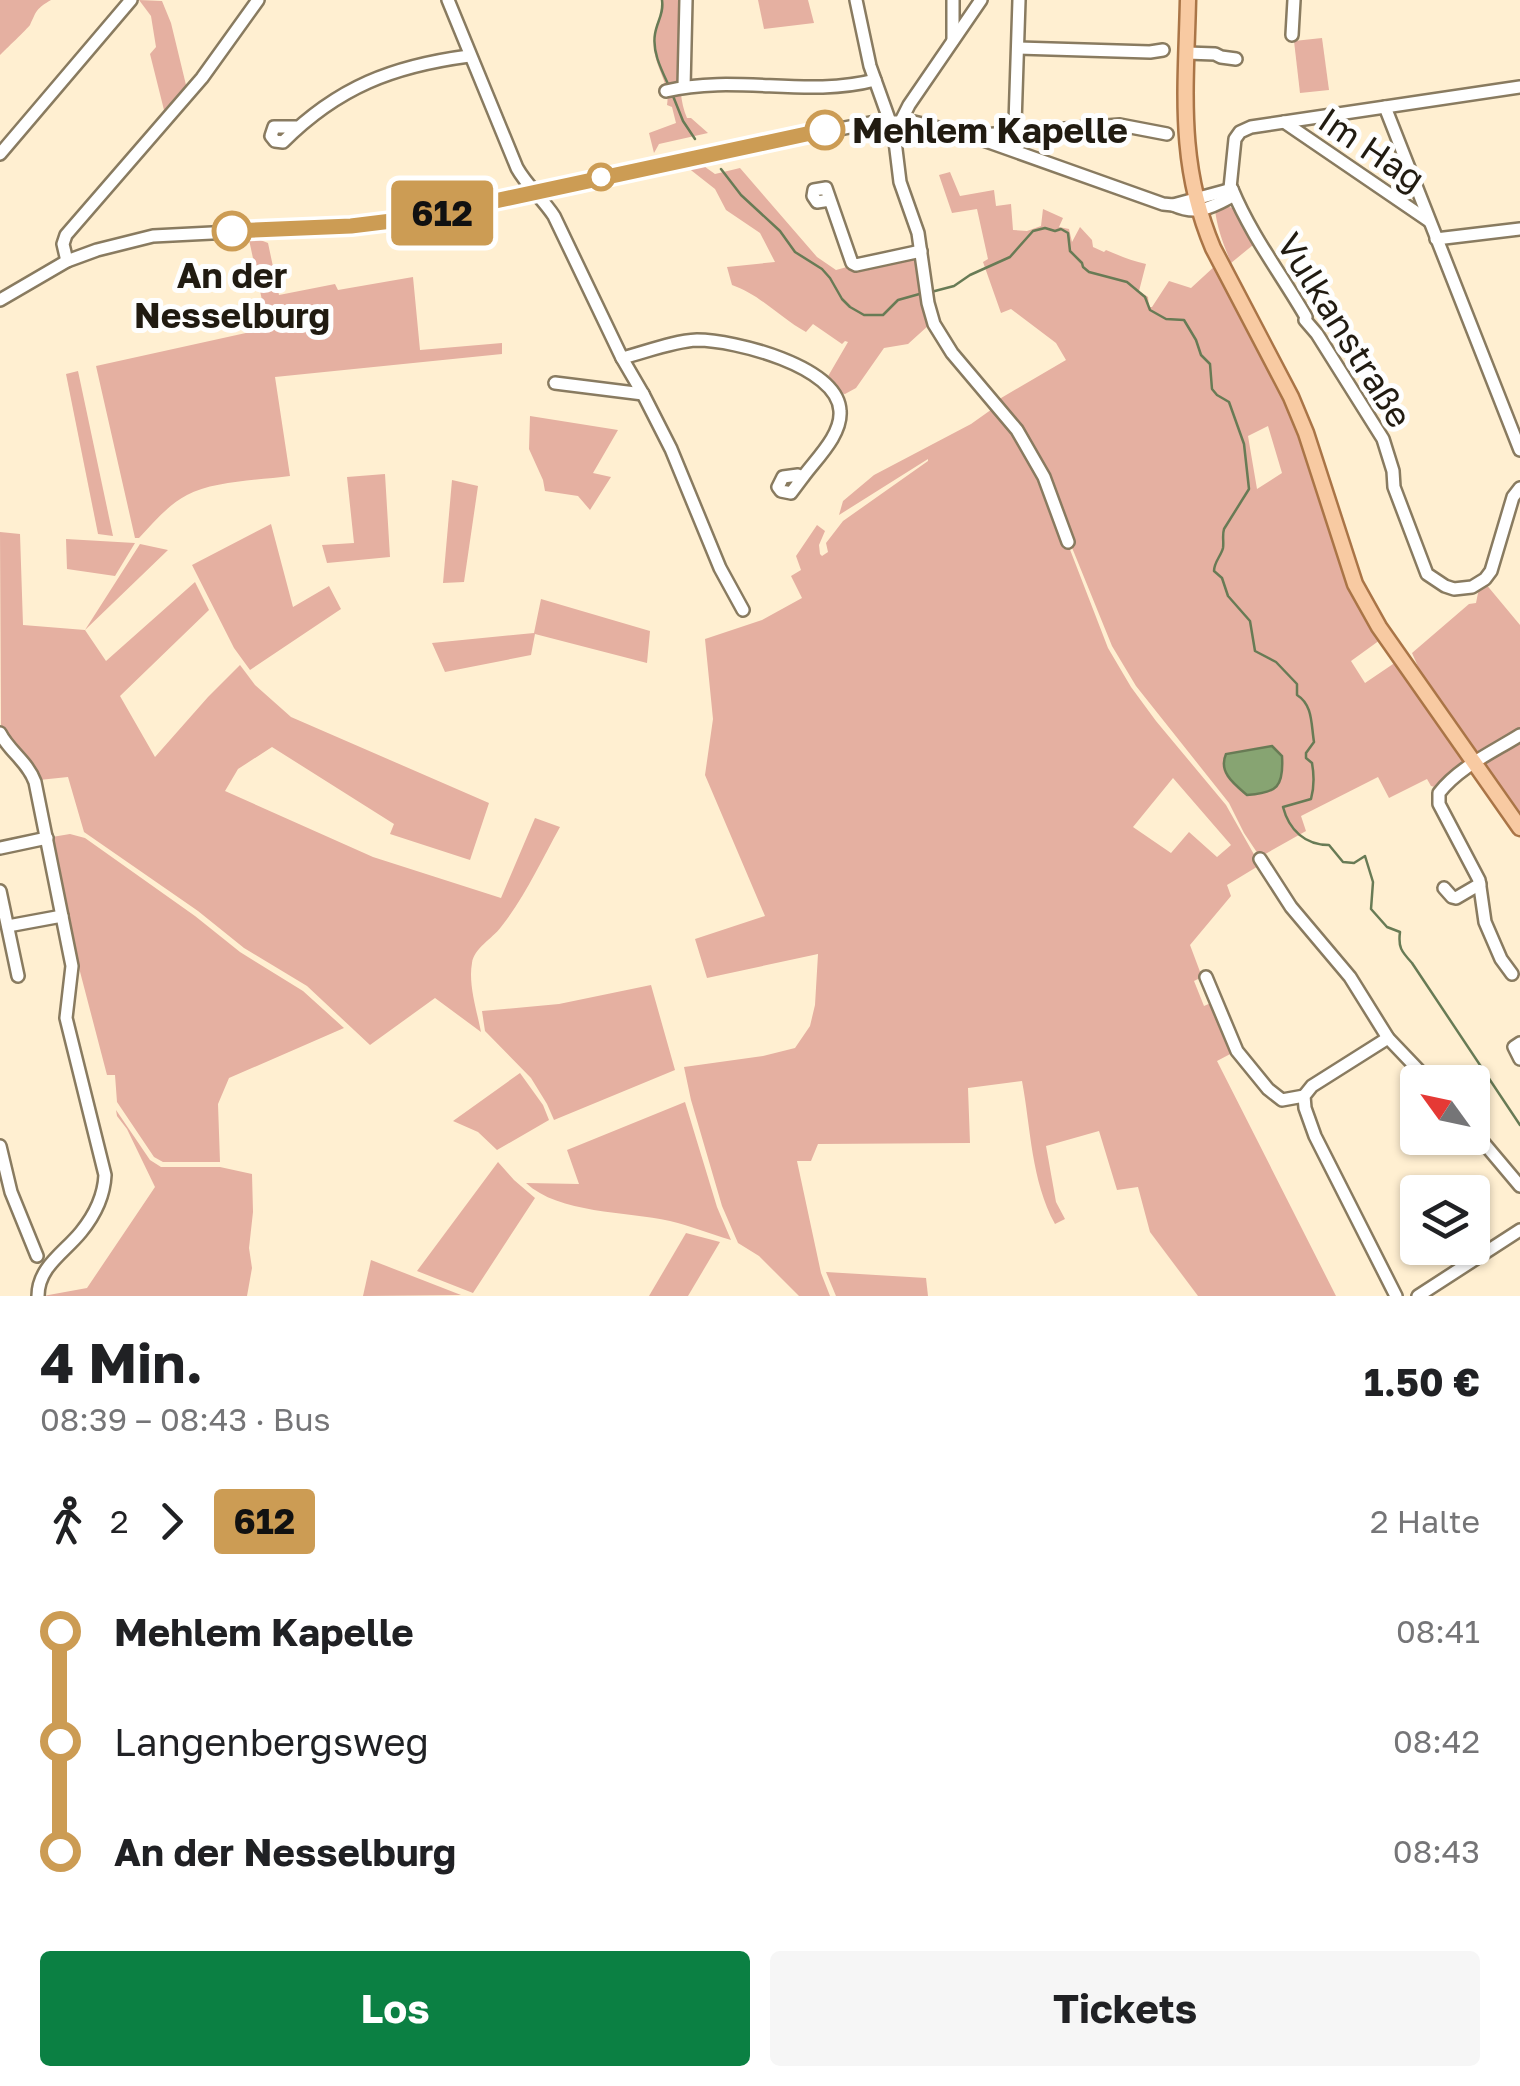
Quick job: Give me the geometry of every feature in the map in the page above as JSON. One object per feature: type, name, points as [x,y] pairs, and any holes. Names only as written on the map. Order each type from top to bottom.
[{"type":"main road","points":[[1188,0],[1186,132],[1191,183],[1213,248],[1306,432],[1355,584],[1379,627],[1520,828]]},
{"type":"street","points":[[0,154],[131,0]]},
{"type":"street","points":[[68,261],[63,244],[66,235],[202,78],[258,0]]},
{"type":"street","points":[[448,0],[516,168],[554,216],[671,449],[720,568],[743,610]]},
{"type":"street","points":[[686,0],[675,89],[734,84],[834,88],[875,80]]},
{"type":"street","points":[[856,0],[875,80],[896,121]]},
{"type":"street","points":[[953,0],[953,40]]},
{"type":"street","points":[[981,0],[896,121],[900,182],[918,233],[934,324],[1017,430],[1044,477],[1068,542]]},
{"type":"street","points":[[1008,148],[1013,134],[1019,0]]},
{"type":"street","points":[[1292,34],[1294,0]]},
{"type":"street","points":[[1018,48],[1164,50]]},
{"type":"street","points":[[1187,54],[1236,58]]},
{"type":"street","points":[[298,127],[329,102],[362,84],[469,56]]},
{"type":"street","points":[[0,300],[68,261],[153,236],[389,222],[462,210],[826,130],[896,121],[930,124],[972,136],[1188,212],[1197,205],[1229,198],[1234,145],[1240,132],[1252,127],[1520,87]]},
{"type":"street","points":[[1385,106],[1520,450]]},
{"type":"street","name":"Im Hag","points":[[1284,122],[1430,222]]},
{"type":"street","points":[[972,136],[1120,125],[1167,134]]},
{"type":"street","points":[[1173,205],[1191,183]]},
{"type":"street","name":"Vulkanstraße","points":[[1232,190],[1308,325],[1382,439],[1394,487],[1427,574],[1454,589],[1472,587],[1485,578],[1494,564],[1520,488]]},
{"type":"street","points":[[830,200],[856,266],[922,251]]},
{"type":"street","name":"Im Hag","points":[[1436,239],[1520,228]]},
{"type":"street","points":[[622,358],[690,341],[716,342],[780,358],[821,378],[838,399],[840,424],[802,477]]},
{"type":"street","points":[[555,382],[643,394]]},
{"type":"street","points":[[0,735],[32,773],[72,966],[66,1018],[104,1162],[104,1184],[89,1222],[50,1264],[38,1291]]},
{"type":"street","points":[[1512,974],[1501,960],[1485,922],[1480,884],[1439,804],[1439,792],[1470,758],[1520,735]]},
{"type":"street","points":[[0,848],[47,838]]},
{"type":"street","points":[[1260,860],[1290,907],[1350,977],[1388,1038],[1414,1065]]},
{"type":"street","points":[[1444,888],[1456,898],[1480,884]]},
{"type":"street","points":[[0,890],[18,976]]},
{"type":"street","points":[[8,926],[62,916]]},
{"type":"street","points":[[1206,978],[1237,1051],[1274,1096],[1282,1100],[1304,1096],[1312,1086],[1388,1038]]},
{"type":"street","points":[[1520,1042],[1514,1047],[1520,1058]]},
{"type":"street","points":[[1304,1096],[1316,1136],[1396,1296]]},
{"type":"street","points":[[0,1146],[12,1192],[38,1256]]},
{"type":"street","points":[[1490,1151],[1520,1186]]},
{"type":"street","points":[[1418,1296],[1520,1230]]},
{"type":"shaded area","points":[[0,0],[51,0],[0,55]]},
{"type":"shaded area","points":[[139,0],[162,1],[186,85],[164,110],[150,54],[156,47],[151,16]]},
{"type":"shaded area","points":[[661,0],[679,0],[683,6],[683,106],[687,118],[708,133],[659,144],[654,153],[649,133],[676,123],[672,107],[667,105],[667,91],[654,49]]},
{"type":"shaded area","points":[[758,0],[808,0],[814,23],[764,29]]},
{"type":"shaded area","points":[[1322,38],[1329,90],[1300,93],[1294,41]]},
{"type":"shaded area","points":[[701,164],[715,174],[740,168],[817,257],[836,270],[916,258],[929,325],[908,344],[884,348],[856,388],[840,393],[827,378],[848,342],[842,344],[813,324],[806,332],[732,285],[727,267],[775,262],[760,233],[726,210],[715,189],[687,167]]},
{"type":"shaded area","points":[[950,172],[960,196],[994,190],[996,206],[1011,204],[1013,230],[1041,226],[1043,209],[1063,218],[1059,227],[1069,229],[1072,242],[1080,227],[1093,247],[1146,264],[1139,291],[1148,297],[1149,307],[1169,281],[1191,288],[1216,265],[1294,417],[1350,589],[1380,640],[1351,661],[1365,683],[1396,662],[1462,760],[1438,788],[1427,779],[1389,798],[1378,777],[1301,816],[1306,831],[1260,857],[1229,803],[1136,686],[1112,646],[1047,476],[996,401],[1066,360],[1056,343],[1011,309],[1001,313],[983,262],[988,259],[977,209],[952,213],[939,175]],"holes":[[[1268,426],[1282,473],[1257,489],[1248,436]]]},
{"type":"shaded area","points":[[1222,205],[1233,208],[1253,245],[1231,263],[1216,216],[1215,209]]},
{"type":"shaded area","points":[[248,235],[268,243],[279,295],[335,284],[338,290],[413,277],[420,350],[502,343],[502,354],[275,377],[290,476],[198,490],[174,504],[135,538],[96,366],[268,328]]},
{"type":"shaded area","points":[[78,371],[113,536],[98,534],[66,374]]},
{"type":"shaded area","points":[[995,407],[1042,477],[1108,648],[1156,721],[1226,805],[1260,865],[1227,885],[1231,896],[1190,945],[1202,977],[1194,981],[1204,1006],[1213,1002],[1234,1052],[1217,1061],[1336,1296],[1198,1296],[1150,1232],[1138,1187],[1117,1190],[1099,1131],[1046,1146],[1056,1202],[1065,1219],[1055,1224],[1036,1172],[1022,1081],[968,1088],[970,1143],[818,1144],[811,1161],[797,1161],[821,1273],[830,1296],[799,1296],[759,1256],[738,1243],[722,1206],[684,1067],[795,1048],[810,1026],[818,954],[707,978],[695,939],[765,916],[705,775],[713,719],[705,639],[762,620],[802,598],[791,576],[801,570],[796,556],[817,525],[825,531],[819,545],[822,556],[828,552],[826,543],[843,521],[928,459],[839,515],[843,501],[874,475],[971,424]],"holes":[[[1173,778],[1231,845],[1217,857],[1189,832],[1171,853],[1133,827]]]},
{"type":"shaded area","points":[[530,416],[618,430],[593,473],[611,477],[590,510],[578,496],[545,491],[529,449]]},
{"type":"shaded area","points":[[385,474],[390,557],[327,563],[322,545],[354,543],[347,477]]},
{"type":"shaded area","points":[[452,480],[478,486],[464,582],[443,583]]},
{"type":"shaded area","points":[[271,524],[293,607],[329,586],[341,609],[250,670],[234,648],[192,565]]},
{"type":"shaded area","points":[[0,532],[20,534],[23,625],[85,630],[106,661],[195,582],[209,610],[120,696],[155,757],[240,665],[255,685],[291,717],[489,803],[470,860],[390,834],[394,824],[272,747],[238,769],[225,791],[373,857],[501,898],[535,818],[560,827],[518,904],[473,958],[472,989],[481,1032],[435,998],[370,1045],[307,986],[244,948],[84,832],[68,777],[39,780],[1,725]]},
{"type":"shaded area","points":[[66,539],[135,543],[115,576],[67,569]]},
{"type":"shaded area","points":[[140,544],[168,550],[85,630]]},
{"type":"shaded area","points":[[1485,583],[1520,625],[1520,815],[1420,671],[1412,653],[1469,604],[1476,603],[1479,588]]},
{"type":"shaded area","points":[[541,599],[650,631],[647,663],[535,634],[531,655],[445,672],[432,643],[534,633]]},
{"type":"shaded area","points":[[1272,746],[1282,756],[1280,781],[1272,790],[1247,795],[1226,772],[1226,754]]},
{"type":"shaded area","points":[[70,834],[85,838],[240,952],[303,991],[344,1028],[229,1078],[218,1104],[220,1162],[163,1162],[154,1157],[117,1102],[115,1075],[107,1075],[78,964],[52,837]]},
{"type":"shaded area","points":[[651,985],[675,1070],[554,1120],[531,1078],[485,1031],[482,1011],[559,1004]]},
{"type":"shaded area","points":[[520,1073],[549,1120],[497,1150],[478,1132],[453,1121]]},
{"type":"shaded area","points":[[685,1102],[731,1240],[670,1221],[556,1201],[526,1183],[579,1184],[567,1150]]},
{"type":"shaded area","points":[[116,1110],[150,1160],[161,1167],[220,1167],[252,1174],[252,1268],[247,1296],[43,1296],[87,1288],[155,1187]]},
{"type":"shaded area","points":[[498,1162],[535,1198],[473,1293],[417,1271]]},
{"type":"shaded area","points":[[686,1233],[720,1242],[688,1296],[649,1296]]},
{"type":"shaded area","points":[[371,1260],[461,1295],[363,1296]]},
{"type":"shaded area","points":[[826,1272],[926,1278],[928,1296],[836,1296]]},
{"type":"waterway","points":[[662,0],[655,47],[668,84]]},
{"type":"waterway","points":[[673,96],[695,139]]},
{"type":"waterway","points":[[721,169],[795,252],[822,269],[850,307],[864,315],[883,315],[898,300],[923,293]]},
{"type":"waterway","points":[[931,292],[954,286],[1010,257],[1033,231],[1061,229],[1068,233],[1070,251],[1089,272],[1127,282],[1145,297],[1150,310],[1166,319],[1184,320],[1201,355],[1210,364],[1212,389],[1229,402],[1244,444],[1249,489],[1224,529],[1223,548],[1214,571],[1222,578],[1228,596],[1250,621],[1255,651],[1276,662],[1297,684],[1297,695],[1310,716],[1314,742],[1306,758],[1313,767],[1311,799],[1283,807],[1286,815],[1299,835],[1329,845],[1343,862],[1354,863],[1365,856],[1373,882],[1371,909],[1387,927],[1400,932],[1403,952],[1520,1125]]},
{"type":"bus line","name":"612","points":[[232,231],[351,226],[416,218],[825,130]]},
{"type":"place","name":"Mehlem Kapelle","points":[[825,130]]},
{"type":"place","name":"An der Nesselburg","points":[[232,231]]}]
